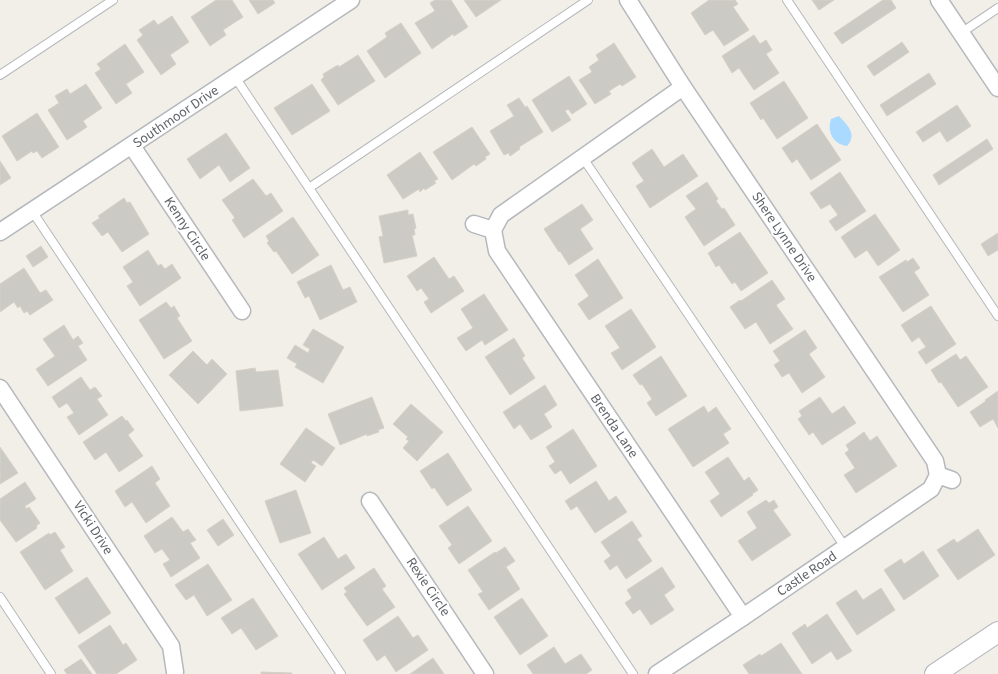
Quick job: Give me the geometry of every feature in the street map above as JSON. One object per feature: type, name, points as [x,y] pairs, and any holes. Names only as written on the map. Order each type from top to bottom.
[{"type":"street","name":"Southmoor Drive","points":[[0,232],[351,0]]},
{"type":"street","name":"Shere Lynne Drive","points":[[628,0],[683,87],[945,478]]},
{"type":"street","points":[[939,0],[998,88]]},
{"type":"street","points":[[474,224],[493,230],[501,215],[683,87]]},
{"type":"street","name":"Kenny Circle","points":[[132,146],[242,312]]},
{"type":"street","name":"Brenda Lane","points":[[493,230],[497,251],[743,617]]},
{"type":"street","name":"Vicki Drive","points":[[0,388],[171,646],[178,673]]},
{"type":"street","name":"Castle Road","points":[[657,674],[845,548],[945,478]]},
{"type":"street","name":"Rexie Circle","points":[[370,501],[485,674]]},
{"type":"street","points":[[935,674],[998,632]]},
{"type":"lane","points":[[0,75],[113,0]]},
{"type":"lane","points":[[309,188],[588,0]]},
{"type":"lane","points":[[787,0],[998,316]]},
{"type":"lane","points":[[961,33],[998,8]]},
{"type":"lane","points":[[235,77],[633,674]]},
{"type":"lane","points":[[583,158],[845,548]]},
{"type":"lane","points":[[32,211],[341,674]]},
{"type":"lane","points":[[0,597],[51,674]]},
{"type":"water","points":[[839,116],[850,130],[852,138],[847,146],[838,143],[832,137],[831,119]]},
{"type":"building","points":[[216,0],[232,0],[243,17],[223,30],[226,35],[210,46],[191,17]]},
{"type":"building","points":[[249,0],[273,0],[275,3],[258,14]]},
{"type":"building","points":[[435,0],[451,0],[468,27],[454,36],[453,34],[432,49],[415,23],[435,11],[430,3]]},
{"type":"building","points":[[464,0],[501,0],[476,17]]},
{"type":"building","points":[[709,0],[735,0],[738,4],[733,7],[749,30],[724,46],[713,30],[705,35],[691,13]]},
{"type":"building","points":[[812,0],[834,0],[819,10]]},
{"type":"building","points":[[883,0],[891,0],[896,8],[842,44],[834,33]]},
{"type":"building","points":[[172,16],[189,42],[170,55],[176,64],[161,75],[137,40],[143,35],[139,30],[154,20],[158,25]]},
{"type":"building","points":[[401,23],[421,53],[385,78],[367,51],[387,37],[385,33]]},
{"type":"building","points":[[754,35],[760,44],[766,40],[772,50],[766,54],[779,73],[754,90],[739,68],[732,73],[722,56]]},
{"type":"building","points":[[902,42],[909,52],[874,76],[867,66]]},
{"type":"building","points":[[614,43],[636,77],[622,86],[620,84],[609,91],[611,94],[595,104],[579,80],[592,72],[589,67],[599,60],[596,55]]},
{"type":"building","points":[[125,44],[144,72],[126,84],[132,93],[116,104],[95,73],[101,69],[97,64]]},
{"type":"building","points":[[358,55],[375,81],[338,105],[321,80],[324,77],[323,74]]},
{"type":"building","points":[[929,73],[936,84],[887,116],[880,105]]},
{"type":"building","points":[[569,76],[587,104],[572,114],[568,109],[565,111],[571,120],[552,132],[532,100]]},
{"type":"building","points":[[784,81],[808,118],[777,139],[750,103]]},
{"type":"building","points":[[86,84],[102,108],[83,121],[87,127],[67,140],[48,110],[59,103],[55,96],[67,89],[70,94]]},
{"type":"building","points":[[312,84],[330,111],[292,135],[274,108]]},
{"type":"building","points":[[519,98],[525,107],[527,106],[543,132],[519,147],[520,149],[510,156],[509,153],[504,155],[490,131],[514,116],[507,105]]},
{"type":"building","points":[[957,105],[971,126],[947,142],[940,131],[923,142],[916,132]]},
{"type":"building","points":[[37,113],[59,147],[42,158],[37,151],[33,153],[32,151],[17,161],[2,136]]},
{"type":"building","points":[[817,124],[841,160],[811,180],[797,159],[792,163],[782,148]]},
{"type":"building","points":[[472,127],[490,154],[476,166],[474,164],[452,180],[433,152]]},
{"type":"building","points":[[226,133],[250,168],[230,182],[219,165],[200,179],[187,159]]},
{"type":"building","points":[[987,139],[993,149],[939,185],[933,175]]},
{"type":"building","points":[[652,149],[664,167],[683,154],[698,176],[650,208],[636,186],[644,181],[632,163]]},
{"type":"building","points":[[420,152],[438,179],[434,181],[436,183],[425,190],[424,188],[420,192],[419,189],[403,199],[387,175]]},
{"type":"building","points":[[0,161],[11,178],[0,185]]},
{"type":"building","points":[[840,172],[866,211],[836,231],[829,221],[838,215],[830,204],[821,209],[810,193]]},
{"type":"building","points":[[253,179],[266,196],[271,193],[283,211],[244,238],[232,220],[235,218],[222,200]]},
{"type":"building","points":[[707,182],[718,199],[716,201],[722,209],[724,208],[735,225],[704,246],[685,217],[696,209],[686,196]]},
{"type":"building","points":[[124,198],[127,203],[130,202],[149,234],[122,252],[108,232],[102,236],[92,223],[100,218],[98,216]]},
{"type":"building","points":[[582,204],[593,220],[580,229],[593,249],[569,265],[544,229]]},
{"type":"building","points":[[408,210],[408,215],[413,214],[416,228],[414,229],[415,235],[412,235],[417,256],[384,263],[379,237],[383,236],[379,216]]},
{"type":"building","points":[[875,214],[900,250],[878,266],[867,250],[855,258],[841,237]]},
{"type":"building","points":[[293,217],[319,255],[292,274],[276,251],[274,252],[267,243],[269,241],[266,236]]},
{"type":"building","points":[[740,232],[768,273],[741,291],[735,282],[732,284],[719,265],[716,267],[708,253]]},
{"type":"building","points":[[998,233],[998,250],[988,256],[981,244]]},
{"type":"building","points":[[41,246],[48,257],[33,267],[26,256]]},
{"type":"building","points":[[148,250],[158,266],[161,264],[165,269],[172,264],[181,278],[140,306],[127,286],[133,282],[123,267]]},
{"type":"building","points":[[434,257],[449,279],[454,276],[464,291],[431,313],[424,302],[429,299],[421,288],[417,291],[407,276]]},
{"type":"building","points":[[913,258],[920,268],[914,272],[929,295],[903,312],[879,277],[906,260],[907,262]]},
{"type":"building","points":[[598,259],[623,298],[589,320],[578,304],[589,296],[575,275]]},
{"type":"building","points":[[331,265],[343,290],[350,287],[357,302],[320,320],[309,296],[305,298],[297,282]]},
{"type":"building","points":[[24,268],[40,293],[46,290],[53,300],[30,315],[27,311],[24,313],[20,306],[18,308],[14,302],[0,312],[0,284]]},
{"type":"building","points":[[772,280],[785,299],[776,305],[793,329],[770,344],[756,322],[745,329],[730,307]]},
{"type":"building","points":[[484,294],[508,330],[485,345],[482,340],[466,351],[457,338],[473,328],[461,309]]},
{"type":"building","points":[[166,302],[171,308],[174,306],[180,316],[177,318],[192,341],[164,359],[139,320]]},
{"type":"building","points":[[931,306],[956,344],[926,364],[918,352],[926,347],[919,337],[912,342],[901,325]]},
{"type":"building","points":[[631,309],[656,347],[622,370],[611,353],[620,348],[605,326]]},
{"type":"building","points":[[64,325],[73,340],[78,336],[83,343],[78,346],[87,360],[48,386],[36,369],[55,356],[43,339]]},
{"type":"building","points":[[313,329],[344,347],[323,383],[295,367],[297,364],[287,358],[295,345],[308,353],[310,349],[303,345]]},
{"type":"building","points":[[805,330],[817,348],[809,354],[825,377],[802,393],[789,373],[782,377],[774,365],[780,361],[773,351]]},
{"type":"building","points":[[514,338],[525,356],[522,358],[535,378],[510,395],[485,357]]},
{"type":"building","points":[[193,351],[207,365],[212,359],[227,374],[198,404],[169,375]]},
{"type":"building","points":[[956,354],[960,360],[966,356],[988,387],[958,407],[931,370]]},
{"type":"building","points":[[661,356],[687,396],[656,416],[647,403],[652,399],[633,375]]},
{"type":"building","points":[[255,368],[256,372],[278,370],[283,406],[240,411],[236,371]]},
{"type":"building","points":[[81,377],[90,390],[95,387],[102,396],[97,399],[108,415],[79,435],[67,417],[74,413],[67,403],[59,408],[52,397]]},
{"type":"building","points":[[545,385],[557,405],[544,414],[552,427],[531,440],[520,424],[514,429],[503,412]]},
{"type":"building","points":[[998,391],[998,428],[993,419],[980,427],[970,412]]},
{"type":"building","points":[[372,397],[384,428],[378,430],[379,432],[367,436],[367,434],[340,445],[328,414]]},
{"type":"building","points":[[820,397],[832,414],[844,406],[856,423],[822,445],[813,432],[809,435],[798,419],[802,416],[799,411]]},
{"type":"building","points":[[411,404],[443,432],[417,461],[403,448],[409,441],[406,439],[408,437],[393,424]]},
{"type":"building","points":[[704,406],[708,413],[716,407],[731,429],[723,434],[729,443],[693,467],[668,429]]},
{"type":"building","points":[[122,416],[134,430],[128,435],[143,456],[119,472],[106,452],[95,460],[83,442]]},
{"type":"building","points":[[306,428],[335,448],[322,466],[313,460],[311,463],[316,466],[305,482],[280,464]]},
{"type":"building","points":[[573,429],[597,466],[570,484],[561,470],[555,474],[549,466],[555,462],[546,447]]},
{"type":"building","points":[[864,432],[870,441],[877,436],[897,466],[856,493],[844,475],[855,468],[845,453],[849,450],[846,445]]},
{"type":"building","points":[[0,447],[18,473],[0,484]]},
{"type":"building","points":[[448,453],[472,490],[447,506],[420,471]]},
{"type":"building","points":[[728,457],[744,481],[749,477],[758,490],[721,517],[710,501],[720,494],[705,472]]},
{"type":"building","points":[[152,466],[160,479],[155,483],[170,506],[146,523],[132,502],[125,507],[115,491]]},
{"type":"building","points":[[596,481],[609,501],[616,496],[627,512],[595,533],[577,506],[571,510],[565,501]]},
{"type":"building","points":[[25,482],[36,499],[25,506],[26,509],[29,507],[40,523],[36,526],[37,528],[16,542],[0,520],[0,499]]},
{"type":"building","points":[[296,490],[311,533],[280,543],[265,501]]},
{"type":"building","points":[[766,500],[769,503],[774,500],[778,507],[773,510],[791,535],[752,561],[738,541],[757,528],[747,512]]},
{"type":"building","points":[[468,506],[492,541],[459,564],[448,548],[452,545],[439,526]]},
{"type":"building","points":[[172,517],[183,532],[188,529],[196,540],[190,543],[200,558],[171,577],[163,564],[170,560],[162,549],[155,553],[144,536]]},
{"type":"building","points":[[223,519],[234,535],[218,546],[207,530]]},
{"type":"building","points":[[632,521],[642,536],[637,539],[652,561],[626,579],[617,565],[610,570],[604,561],[611,556],[601,542]]},
{"type":"building","points":[[978,529],[995,555],[958,580],[937,550],[954,539],[957,543]]},
{"type":"building","points":[[55,532],[65,547],[60,550],[73,571],[45,590],[20,552],[49,533],[50,535]]},
{"type":"building","points":[[324,537],[338,559],[346,554],[355,568],[322,590],[298,554]]},
{"type":"building","points":[[505,547],[515,561],[506,567],[520,589],[489,610],[478,594],[483,592],[468,570]]},
{"type":"building","points":[[923,551],[939,576],[904,600],[884,570],[901,559],[904,564]]},
{"type":"building","points":[[208,564],[232,600],[207,616],[194,595],[186,600],[175,585]]},
{"type":"building","points":[[662,567],[675,587],[664,595],[674,610],[651,625],[640,609],[633,614],[625,603],[632,598],[627,590]]},
{"type":"building","points":[[374,568],[386,586],[382,589],[395,607],[367,626],[344,594],[347,592],[344,588]]},
{"type":"building","points":[[87,577],[111,613],[79,634],[55,598]]},
{"type":"building","points":[[881,588],[895,610],[857,635],[836,603],[856,590],[863,600]]},
{"type":"building","points":[[253,598],[278,636],[256,650],[241,628],[232,634],[221,618]]},
{"type":"building","points":[[522,598],[548,636],[520,655],[494,617]]},
{"type":"building","points":[[827,614],[852,651],[837,660],[831,651],[812,664],[792,633],[805,624],[807,628]]},
{"type":"building","points":[[398,616],[413,638],[418,635],[428,650],[396,672],[385,655],[377,661],[363,640]]},
{"type":"building","points":[[110,625],[123,645],[126,643],[137,660],[116,674],[97,674],[78,646]]},
{"type":"building","points":[[781,643],[802,674],[749,674],[743,665]]},
{"type":"building","points":[[554,647],[565,664],[581,654],[592,670],[586,674],[533,674],[527,665]]},
{"type":"building","points":[[433,658],[444,674],[410,674]]},
{"type":"building","points":[[81,659],[92,674],[67,674],[64,670]]},
{"type":"building","points":[[261,672],[292,673],[292,674],[261,674]]}]
